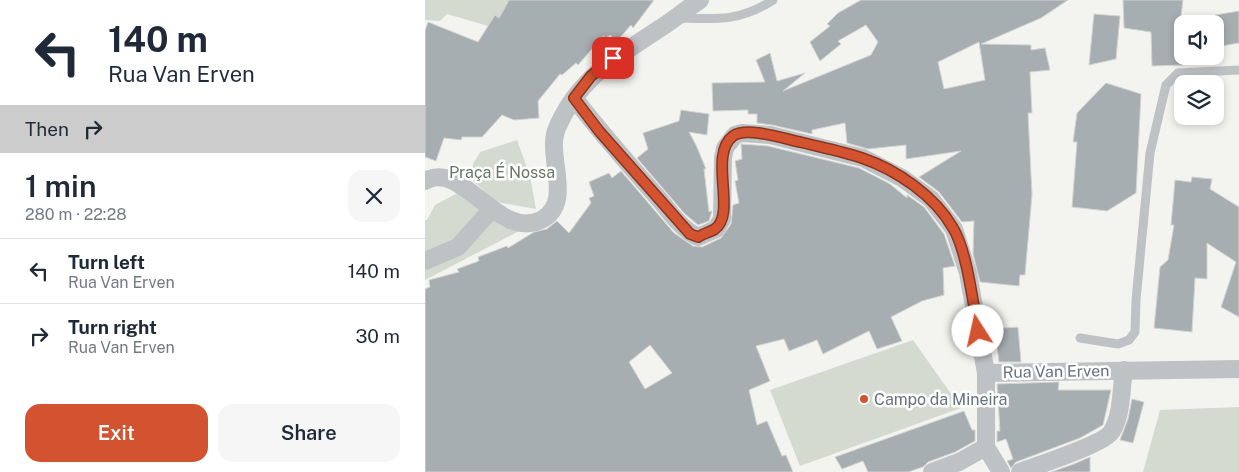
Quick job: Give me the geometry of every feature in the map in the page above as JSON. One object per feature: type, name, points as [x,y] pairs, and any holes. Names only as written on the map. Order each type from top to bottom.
[{"type":"street","points":[[425,181],[443,178],[458,183],[491,210],[526,223],[539,221],[549,214],[557,195],[553,146],[557,129],[574,98],[591,76],[613,58],[700,0]]},
{"type":"street","name":"Rua Van Erven","points":[[574,98],[599,131],[690,234],[698,237],[716,229],[722,219],[724,153],[729,140],[742,132],[770,135],[863,158],[903,178],[931,199],[954,229],[967,273],[986,373],[1239,369]]},
{"type":"street","points":[[425,261],[458,247],[491,210]]},
{"type":"street","points":[[1020,472],[1097,443],[1111,433],[1118,417],[1124,370]]},
{"type":"street","points":[[986,373],[986,447],[1001,472]]},
{"type":"street","points":[[932,472],[961,467],[986,447]]},
{"type":"lane","points":[[675,18],[731,19],[764,6],[773,0]]},
{"type":"lane","points":[[1080,338],[1119,344],[1129,340],[1135,332],[1136,300],[1150,153],[1166,85],[1178,73],[1239,70]]},
{"type":"green space","points":[[425,0],[520,0],[520,8],[488,26],[447,14],[440,21],[425,20]]},
{"type":"green space","name":"Praça É Nossa","points":[[517,140],[530,176],[536,209],[496,202],[473,181],[473,164],[480,152]]},
{"type":"green space","points":[[465,189],[527,227],[425,280],[425,220],[427,220],[435,205]]},
{"type":"green space","name":"Campo da Mineira","points":[[913,340],[961,408],[800,466],[770,390]]},
{"type":"green space","points":[[1239,407],[1239,472],[1143,472],[1160,410]]},
{"type":"building","points":[[509,0],[654,0],[633,28],[631,25],[617,41],[610,35],[606,38],[603,36],[578,65],[576,63],[562,75],[560,74],[538,101],[539,118],[514,120],[502,115],[482,137],[462,137],[461,140],[444,138],[436,161],[425,157],[425,31],[428,22],[478,42],[495,15],[499,18]]},
{"type":"building","points":[[861,0],[1068,0],[1041,18],[981,44],[1031,45],[1031,50],[1045,48],[1050,70],[1030,72],[1032,113],[1028,113],[1032,195],[1025,275],[1020,275],[1019,286],[980,282],[973,254],[974,221],[962,222],[939,192],[919,177],[961,151],[906,159],[906,145],[868,149],[847,143],[845,123],[812,130],[812,134],[757,123],[757,114],[748,114],[748,110],[713,111],[712,83],[765,82],[756,60],[770,53],[777,81],[805,73],[783,91],[871,55],[878,42],[866,25],[838,41],[841,44],[820,61],[810,42],[830,26],[827,24],[838,13]],"holes":[[[979,42],[985,80],[944,89],[938,62]]]},
{"type":"building","points":[[1123,0],[1183,0],[1181,15],[1174,15],[1174,65],[1183,65],[1152,66],[1151,32],[1124,28]]},
{"type":"building","points":[[1239,11],[1239,43],[1224,46],[1224,15],[1215,15]]},
{"type":"building","points":[[1094,14],[1120,16],[1116,59],[1089,65]]},
{"type":"building","points":[[1106,83],[1141,94],[1136,193],[1107,211],[1072,207],[1077,142],[1073,142],[1077,113]]},
{"type":"building","points":[[681,110],[709,114],[707,135],[689,132],[706,169],[704,169],[709,212],[712,211],[709,221],[698,225],[684,213],[637,158],[648,149],[643,133],[679,121]]},
{"type":"building","points":[[741,144],[768,146],[859,168],[890,184],[907,198],[907,195],[924,207],[944,234],[955,266],[943,268],[944,295],[922,301],[891,317],[902,341],[877,349],[869,331],[823,354],[817,340],[789,351],[784,339],[756,346],[770,381],[749,390],[757,425],[767,421],[782,456],[786,455],[793,472],[425,472],[425,289],[430,287],[429,280],[459,272],[457,269],[479,261],[478,257],[507,246],[508,248],[534,232],[547,229],[557,221],[569,233],[591,203],[589,198],[594,196],[589,182],[609,173],[612,178],[621,171],[674,233],[693,246],[702,247],[721,238],[731,224],[733,205],[739,203],[735,181],[738,180],[735,161],[742,159]],"holes":[[[650,345],[672,373],[645,389],[629,362]]]},
{"type":"building","points":[[1192,177],[1212,179],[1210,189],[1239,207],[1239,317],[1221,307],[1236,262],[1207,243],[1207,279],[1195,278],[1192,332],[1154,328],[1160,267],[1168,260],[1174,225],[1171,225],[1175,180],[1191,182]]},
{"type":"building","points":[[1018,327],[1021,362],[999,362],[997,346],[992,346],[989,329]]},
{"type":"building","points":[[1059,382],[1058,390],[1111,390],[1103,425],[1080,438],[1016,462],[1011,468],[1007,461],[1013,459],[1006,439],[997,442],[997,431],[1000,431],[997,384]]},
{"type":"building","points":[[1132,399],[1144,402],[1133,443],[1120,440],[1128,419]]},
{"type":"building","points":[[964,411],[972,430],[975,430],[975,441],[955,452],[928,462],[923,467],[908,472],[868,472],[863,461],[842,469],[835,457]]},
{"type":"building","points":[[1090,457],[1090,472],[1051,472],[1074,464]]},
{"type":"place","name":"Campo da Mineira","points":[[864,399]]},
{"type":"route","points":[[613,58],[591,76],[574,98],[599,131],[690,234],[698,237],[716,229],[722,219],[723,158],[729,140],[735,135],[742,132],[770,135],[863,158],[903,178],[931,199],[954,229],[967,273],[978,331]]}]
